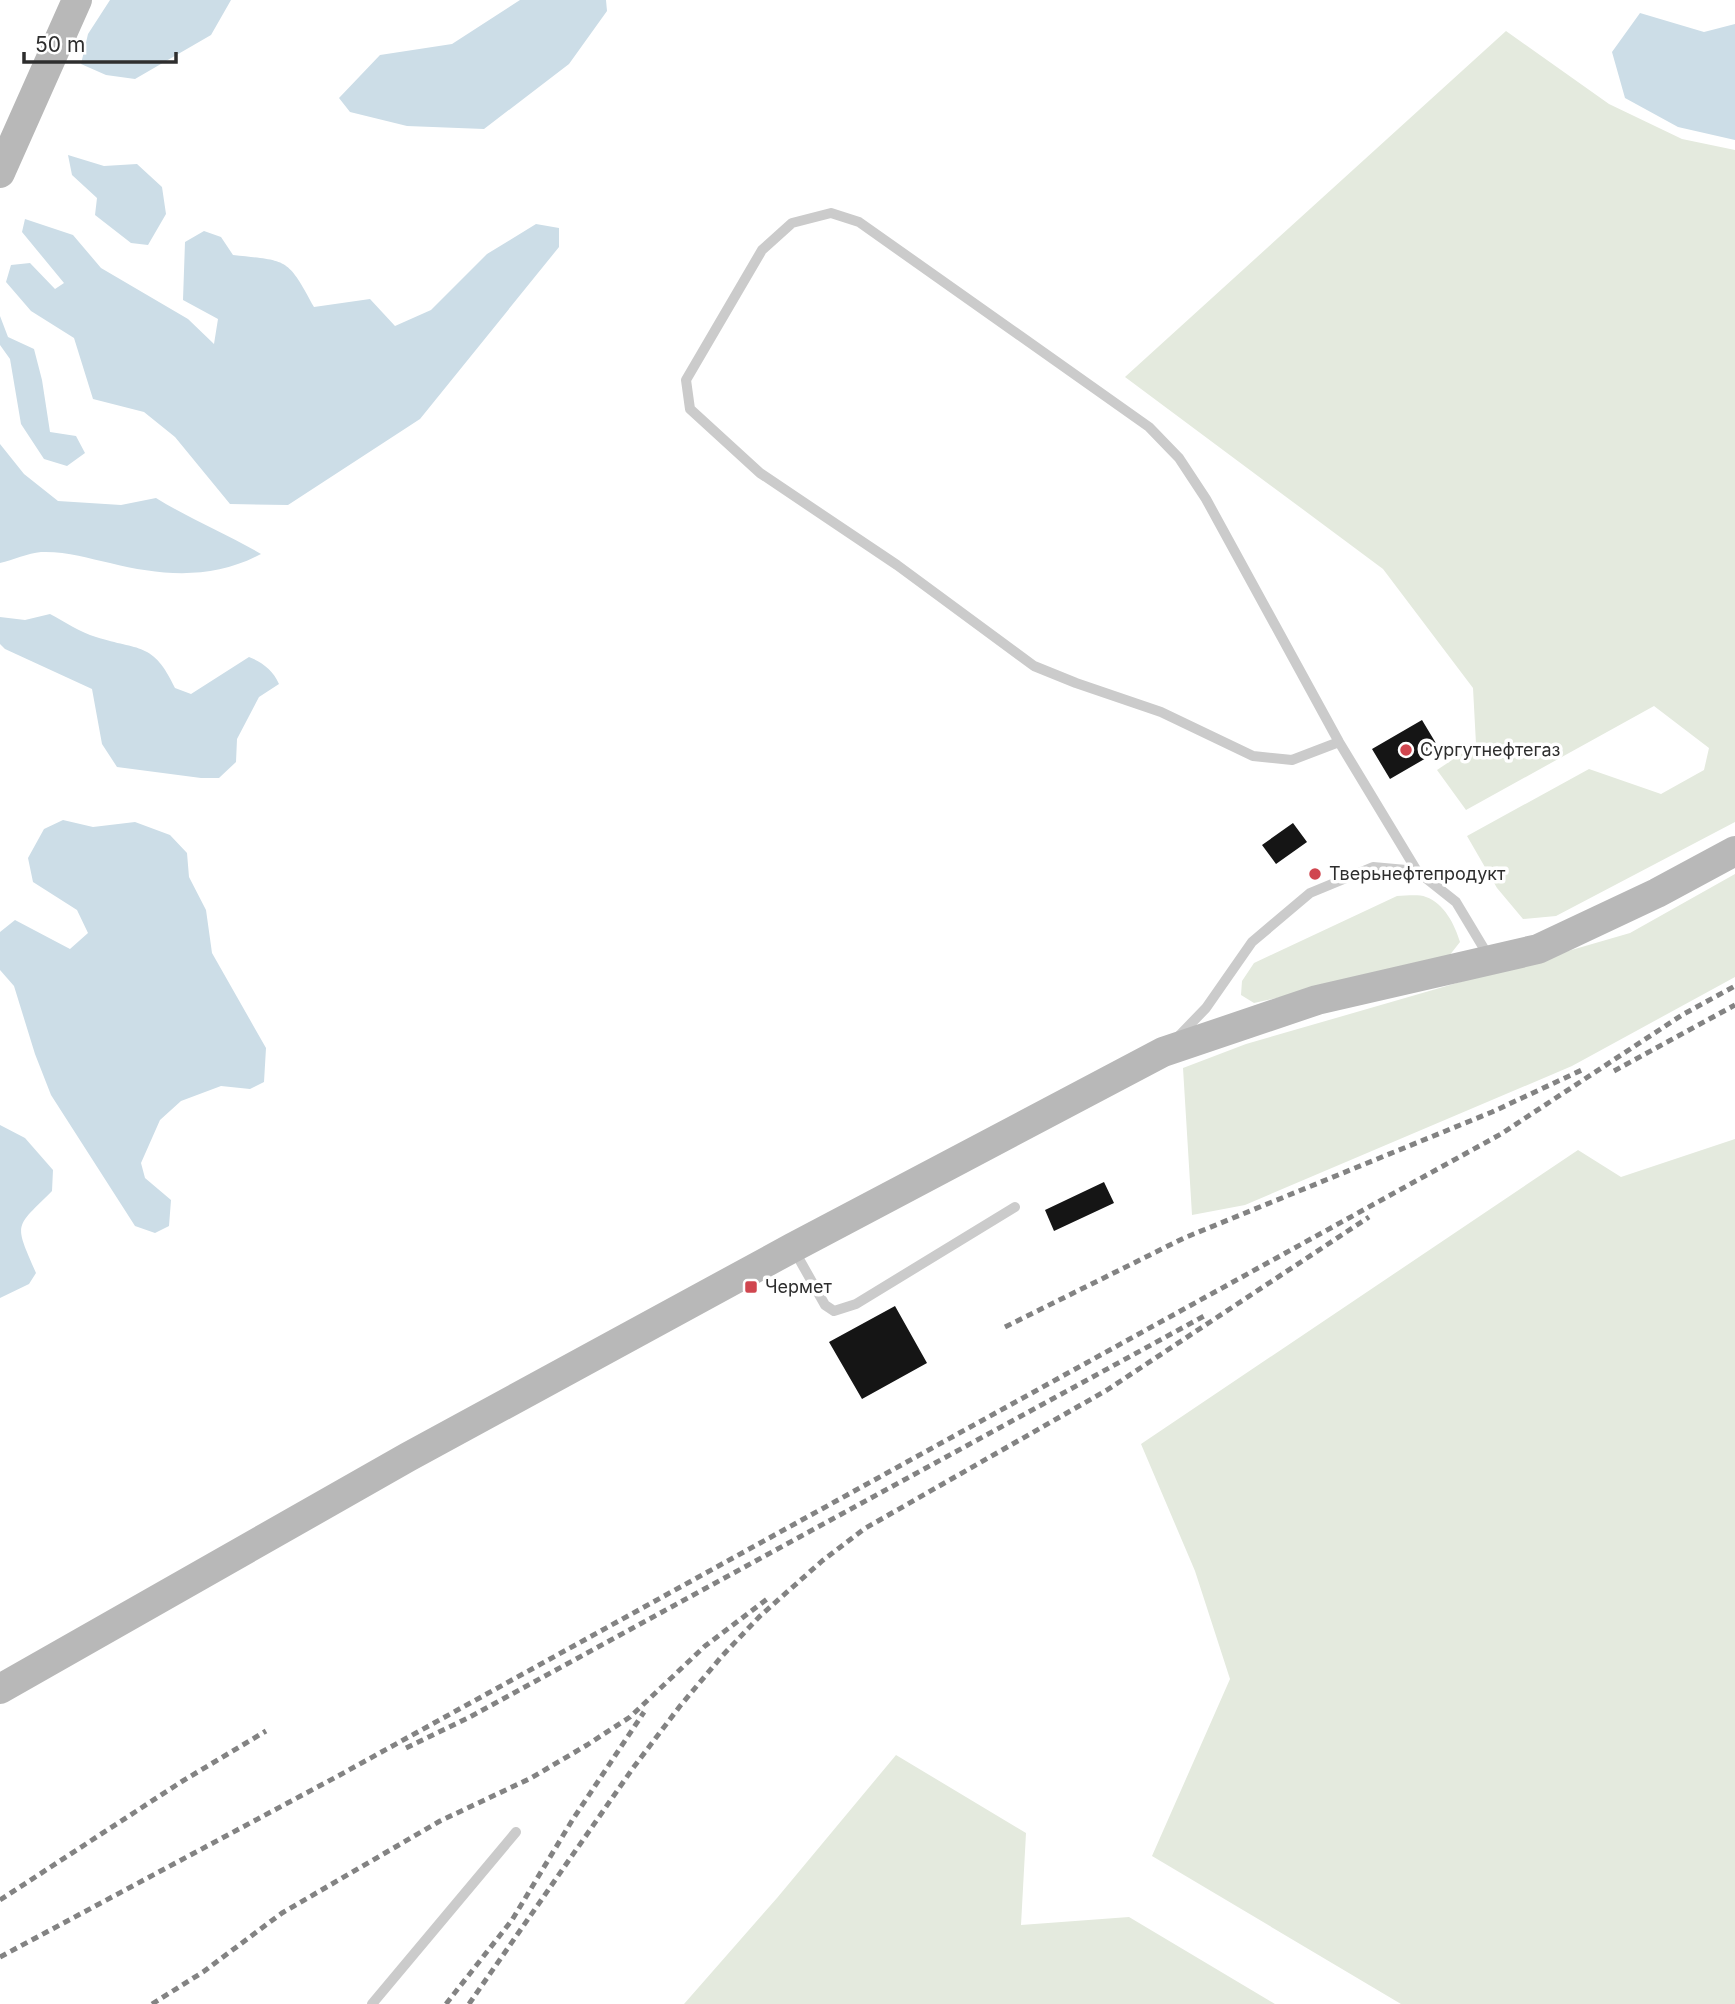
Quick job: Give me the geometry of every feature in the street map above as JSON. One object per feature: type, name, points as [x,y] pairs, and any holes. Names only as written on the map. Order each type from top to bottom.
[{"type":"street","points":[[0,173],[77,0]]},
{"type":"street","points":[[0,1689],[408,1457],[792,1248],[1163,1052],[1317,1000],[1538,949],[1657,893],[1735,850]]},
{"type":"lane","points":[[1339,742],[1292,760],[1252,757],[1161,712],[1034,666],[897,565],[760,473],[690,410],[686,380],[762,250],[792,223],[831,213],[859,222],[1149,427],[1179,458],[1206,499],[1339,742],[1417,871],[1456,902],[1490,960]]},
{"type":"lane","points":[[1163,1052],[1206,1008],[1252,942],[1310,893],[1373,867],[1417,871]]},
{"type":"lane","points":[[792,1248],[824,1305],[834,1311],[856,1304],[1015,1207]]},
{"type":"lane","points":[[372,2004],[516,1832]]},
{"type":"shaded area","points":[[110,0],[231,0],[211,35],[135,79],[106,75],[81,64],[88,34]]},
{"type":"shaded area","points":[[520,0],[606,0],[607,11],[569,64],[484,129],[407,126],[350,112],[339,98],[380,55],[452,44]]},
{"type":"shaded area","points":[[1640,13],[1704,32],[1735,24],[1735,140],[1678,127],[1625,98],[1612,52]]},
{"type":"shaded area","points":[[1506,31],[1609,104],[1682,139],[1735,150],[1735,822],[1556,916],[1523,919],[1497,888],[1467,836],[1589,769],[1661,794],[1704,770],[1709,748],[1654,706],[1466,810],[1437,770],[1476,744],[1473,688],[1383,569],[1125,377]]},
{"type":"shaded area","points":[[68,155],[104,166],[137,164],[162,187],[166,214],[148,245],[131,243],[95,215],[97,198],[72,175]]},
{"type":"shaded area","points":[[25,219],[73,235],[101,268],[188,319],[214,344],[218,319],[183,300],[185,242],[204,231],[221,237],[233,255],[284,264],[298,279],[314,307],[370,299],[395,326],[431,310],[487,254],[536,224],[559,228],[559,247],[420,419],[288,505],[230,504],[175,437],[144,412],[93,399],[74,338],[31,311],[6,282],[11,265],[30,263],[55,289],[64,283],[22,232]]},
{"type":"shaded area","points":[[0,316],[8,337],[34,349],[50,432],[76,436],[85,453],[67,466],[44,459],[21,424],[10,359],[0,345]]},
{"type":"shaded area","points":[[0,444],[24,474],[58,501],[121,505],[156,498],[261,554],[224,568],[187,573],[149,571],[50,552],[31,554],[0,563]]},
{"type":"shaded area","points":[[50,614],[90,635],[152,655],[175,688],[191,694],[249,657],[267,667],[279,684],[259,697],[237,739],[236,762],[219,778],[117,767],[102,744],[92,689],[5,649],[0,644],[0,617],[25,620]]},
{"type":"shaded area","points":[[63,820],[93,827],[135,822],[170,835],[187,853],[189,877],[206,910],[212,953],[266,1048],[264,1082],[250,1089],[221,1086],[181,1101],[160,1120],[141,1163],[145,1178],[171,1200],[169,1226],[155,1233],[135,1226],[51,1095],[14,986],[0,970],[0,932],[15,920],[70,949],[88,933],[77,910],[33,882],[28,858],[44,829]]},
{"type":"shaded area","points":[[1735,874],[1735,977],[1572,1066],[1245,1205],[1192,1215],[1183,1068],[1246,1044],[1630,933]]},
{"type":"shaded area","points":[[1397,896],[1426,897],[1443,909],[1460,942],[1449,956],[1413,967],[1254,1003],[1241,995],[1242,981],[1254,963]]},
{"type":"shaded area","points":[[0,1125],[25,1138],[53,1170],[52,1191],[24,1220],[22,1227],[21,1235],[36,1273],[29,1284],[0,1298]]},
{"type":"shaded area","points":[[1735,1139],[1735,2004],[1401,2004],[1152,1856],[1230,1679],[1195,1571],[1141,1444],[1578,1150],[1621,1177]]},
{"type":"shaded area","points":[[896,1755],[1026,1833],[1021,1925],[1129,1917],[1275,2004],[684,2004]]},
{"type":"building","name":"Сургутнефтегаз","points":[[1422,720],[1440,750],[1390,779],[1372,749]]},
{"type":"building","points":[[1293,823],[1307,842],[1276,864],[1262,845]]},
{"type":"building","points":[[1104,1182],[1114,1203],[1054,1231],[1045,1210]]},
{"type":"building","points":[[895,1306],[927,1363],[862,1399],[829,1342]]},
{"type":"railway","points":[[0,1957],[338,1776],[1501,1134],[1682,1015],[1735,986]]},
{"type":"railway","points":[[1614,1071],[1735,1005]]},
{"type":"railway","points":[[1005,1327],[1184,1238],[1492,1112],[1584,1069]]},
{"type":"railway","points":[[469,2004],[633,1768],[680,1706],[760,1616],[822,1561],[864,1529],[1107,1390],[1369,1217]]},
{"type":"railway","points":[[406,1748],[468,1718],[1206,1315]]},
{"type":"railway","points":[[152,2004],[203,1972],[282,1913],[440,1821],[531,1778],[630,1717],[705,1646],[767,1599]]},
{"type":"railway","points":[[446,2004],[512,1920],[573,1819],[644,1712]]},
{"type":"railway","points":[[0,1900],[181,1782],[266,1731]]},
{"type":"place","name":"Сургутнефтегаз","points":[[1406,750]]},
{"type":"place","name":"Тверьнефтепродукт","points":[[1315,874]]},
{"type":"place","name":"Чермет","points":[[751,1287]]}]
